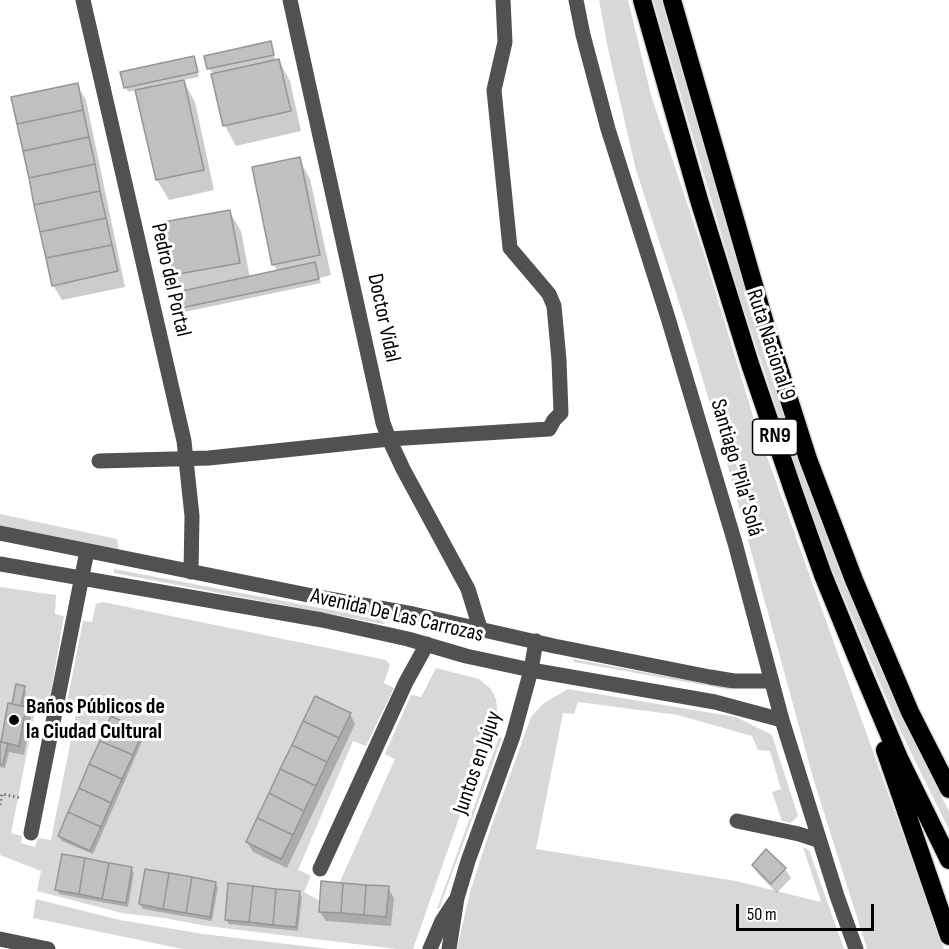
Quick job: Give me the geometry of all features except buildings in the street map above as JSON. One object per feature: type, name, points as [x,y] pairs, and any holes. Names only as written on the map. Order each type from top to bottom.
[{"type":"highway","name":"Ruta Nacional 9","points":[[642,0],[682,144],[750,364],[823,575],[899,758],[949,860]]},
{"type":"highway","name":"Ruta Nacional 9","points":[[672,0],[766,327],[808,459],[896,679],[949,789]]},
{"type":"highway","points":[[861,668],[889,763],[949,936]]},
{"type":"street","name":"Pedro del Portal","points":[[83,0],[181,430],[192,516],[191,573]]},
{"type":"street","name":"Doctor Vidal","points":[[290,0],[383,423],[389,439],[468,589],[480,628]]},
{"type":"street","points":[[99,461],[209,458],[389,439],[402,440],[488,431],[549,429],[561,413],[554,306],[549,294],[510,248],[494,90],[505,42],[503,0]]},
{"type":"street","name":"Santiago \"Pila\" Solá","points":[[576,0],[597,91],[715,476],[782,720],[856,949]]},
{"type":"street","name":"Avenida De Las Carrozas","points":[[0,533],[191,573],[413,614],[734,681],[772,681]]},
{"type":"street","points":[[31,833],[87,551]]},
{"type":"street","name":"Avenida De Las Carrozas","points":[[0,564],[82,577],[109,585],[322,620],[408,639],[466,656],[531,670],[715,702],[782,720]]},
{"type":"street","points":[[408,639],[413,614]]},
{"type":"street","name":"Juntos en Jujuy","points":[[457,898],[513,736],[531,670],[536,641]]},
{"type":"street","points":[[320,869],[406,682],[427,644]]},
{"type":"street","points":[[737,820],[820,841]]},
{"type":"street","points":[[430,949],[442,921],[457,898]]},
{"type":"street","points":[[449,949],[457,898]]},
{"type":"street","points":[[0,939],[48,949]]},
{"type":"path","points":[[0,806],[2,794],[12,796]]},
{"type":"shaded area","points":[[599,0],[628,0],[651,95],[704,254],[756,426],[944,949],[867,949],[814,781],[689,333],[636,170]]},
{"type":"shaded area","points":[[653,0],[662,0],[745,288],[826,534],[907,725],[949,812],[949,830],[899,728],[820,541],[737,288]]},
{"type":"shaded area","points":[[0,514],[117,539],[120,555],[0,528]]},
{"type":"shaded area","points":[[114,569],[384,620],[385,623],[114,573]]},
{"type":"shaded area","points":[[0,587],[56,595],[55,614],[64,616],[49,703],[37,702],[11,833],[22,836],[21,843],[35,847],[38,838],[51,840],[77,709],[66,707],[83,621],[92,622],[96,604],[103,602],[386,660],[390,665],[384,683],[394,688],[366,746],[353,741],[298,870],[311,876],[304,892],[320,901],[330,881],[338,886],[395,759],[385,754],[411,695],[421,697],[436,668],[479,679],[491,689],[496,699],[497,710],[413,949],[207,926],[122,913],[37,891],[41,871],[0,855]]},
{"type":"shaded area","points":[[573,659],[730,688],[732,690],[574,662]]},
{"type":"shaded area","points":[[568,689],[736,717],[772,735],[798,816],[791,823],[782,821],[772,792],[781,789],[770,751],[758,750],[752,736],[678,715],[578,702],[574,714],[563,713],[536,849],[736,881],[821,902],[803,847],[809,850],[844,949],[457,949],[470,892],[531,717],[544,703]]},
{"type":"shaded area","points":[[499,737],[502,738],[439,909],[437,909]]},
{"type":"shaded area","points":[[36,899],[120,920],[203,934],[329,949],[183,949],[33,918]]},
{"type":"place","name":"Baños Públicos de la Ciudad Cultural","points":[[14,720]]}]
